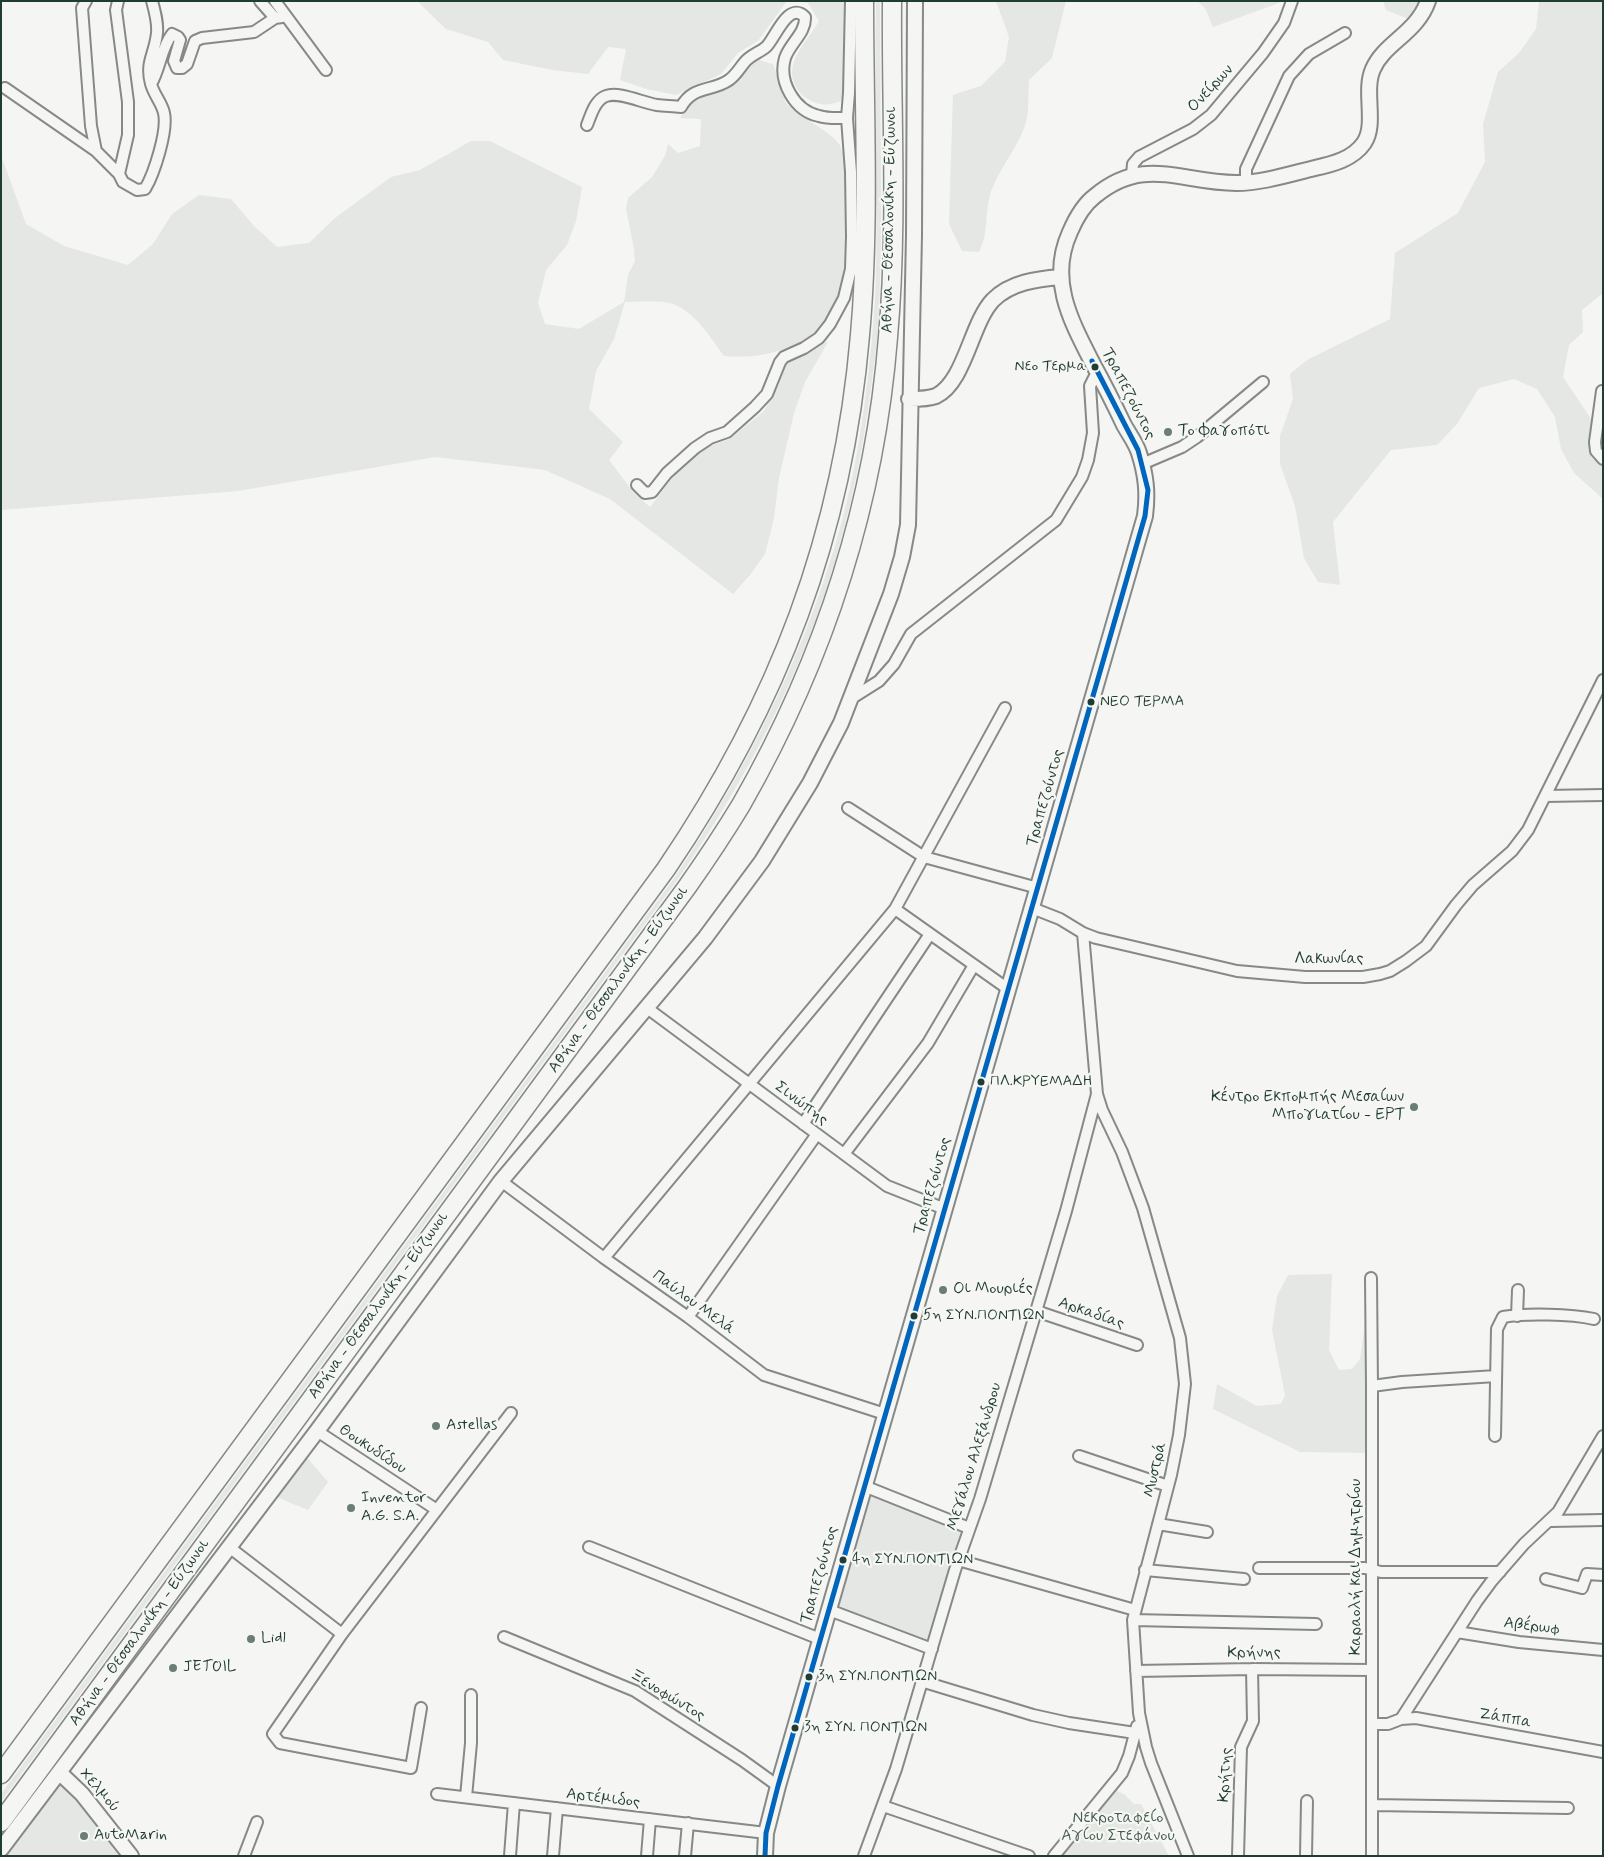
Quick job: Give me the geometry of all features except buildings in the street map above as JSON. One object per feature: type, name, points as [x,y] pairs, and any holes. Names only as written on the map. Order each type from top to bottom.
[{"type":"highway","name":"Αθήνα - Θεσσαλονίκη - Εύζωνοι","points":[[1,1774],[666,869],[717,790],[756,715],[784,656],[820,554],[836,493],[852,406],[860,336],[865,263],[864,1]]},
{"type":"highway","name":"Αθήνα - Θεσσαλονίκη - Εύζωνοι","points":[[1,1822],[687,887],[740,806],[782,728],[809,668],[847,563],[863,500],[878,420],[888,339],[893,262],[892,1]]},
{"type":"main road","points":[[1,1849],[317,1431],[500,1182],[706,938],[762,861],[832,744],[852,698],[891,594],[905,541],[909,510],[909,399],[914,252],[915,1]]},
{"type":"main road","name":"Τραπεζούντος","points":[[765,1856],[766,1833],[778,1786],[1145,516],[1148,490],[1138,450],[1070,317],[1064,299],[1061,277],[1063,253],[1067,239],[1076,218],[1085,205],[1105,188],[1132,175],[1149,172],[1209,181],[1246,182],[1331,164],[1346,159],[1365,140],[1369,127],[1369,83],[1374,68],[1383,55],[1420,19],[1428,1]]},
{"type":"main road","points":[[909,399],[929,398],[946,389],[955,375],[986,310],[994,300],[1020,284],[1061,277]]},
{"type":"main road","name":"Χελμού","points":[[60,1773],[82,1794],[130,1856]]},
{"type":"street","points":[[86,1],[82,8],[91,126],[96,151]]},
{"type":"street","points":[[118,1],[116,10],[128,102],[128,135],[119,174]]},
{"type":"street","points":[[5,88],[96,151],[119,174],[123,182],[137,190],[145,189],[152,178],[165,127],[164,112],[153,93],[148,71],[157,34],[157,20],[152,1]]},
{"type":"street","points":[[260,1],[305,40],[326,70]]},
{"type":"street","points":[[275,1],[280,17]]},
{"type":"street","points":[[637,485],[646,493],[652,492],[667,473],[684,457],[710,438],[728,432],[767,394],[780,362],[784,357],[804,348],[819,338],[830,324],[844,298],[851,269],[852,201],[846,118],[849,93],[851,1]]},
{"type":"street","name":"Ονείρων","points":[[1132,175],[1133,164],[1139,157],[1193,129],[1216,109],[1284,23],[1292,1]]},
{"type":"street","points":[[586,125],[594,108],[607,95],[618,95],[641,102],[681,107],[686,98],[699,90],[728,82],[744,62],[766,47],[786,18],[792,13],[797,12],[805,17],[805,23],[785,58],[784,69],[788,91],[794,101],[812,114],[820,117],[846,118]]},
{"type":"street","points":[[151,84],[172,34],[180,40],[174,61],[177,68],[182,68],[187,64],[195,41],[202,38],[254,32],[280,17]]},
{"type":"street","points":[[1246,182],[1246,169],[1289,76],[1309,54],[1345,33]]},
{"type":"street","points":[[852,698],[879,681],[894,664],[911,634],[1056,520],[1082,477],[1088,460],[1093,433],[1090,386],[1094,378],[1099,374]]},
{"type":"street","points":[[1142,464],[1182,447],[1197,437],[1263,382]]},
{"type":"street","points":[[1602,391],[1595,442],[1596,452],[1603,459]]},
{"type":"street","name":"Λακωνίας","points":[[1032,908],[1060,919],[1083,933],[1096,938],[1237,971],[1305,977],[1363,977],[1380,974],[1398,966],[1426,946],[1473,885],[1512,851],[1528,830],[1603,680]]},
{"type":"street","points":[[604,1258],[895,909],[1006,708]]},
{"type":"street","points":[[1545,796],[1603,795]]},
{"type":"street","points":[[848,808],[924,856],[1038,888]]},
{"type":"street","points":[[895,909],[1008,989]]},
{"type":"street","points":[[1083,933],[1097,1094]]},
{"type":"street","points":[[803,1124],[930,934]]},
{"type":"street","points":[[844,1154],[928,1043],[974,965]]},
{"type":"street","name":"Σινώπης","points":[[647,1008],[887,1186],[945,1209]]},
{"type":"street","name":"Μεγάλου Αλεξάνδρου","points":[[864,1856],[883,1806],[958,1560],[980,1499],[1066,1211],[1097,1094]]},
{"type":"street","name":"Μυστρά","points":[[1097,1094],[1144,1208],[1180,1338],[1185,1384],[1178,1446],[1134,1615],[1139,1713],[1150,1763],[1188,1856]]},
{"type":"street","points":[[688,1316],[818,1134]]},
{"type":"street","name":"Παύλου Μελά","points":[[500,1182],[604,1258],[688,1316],[764,1375],[885,1414]]},
{"type":"street","name":"Καραολή και Δημητρίου","points":[[1371,1278],[1372,1856]]},
{"type":"street","points":[[1517,1316],[1518,1290]]},
{"type":"street","name":"Αρκαδίας","points":[[1036,1311],[1137,1345]]},
{"type":"street","points":[[1495,1436],[1497,1329],[1503,1317],[1577,1316],[1594,1318]]},
{"type":"street","points":[[1372,1386],[1402,1382],[1496,1376]]},
{"type":"street","points":[[421,1708],[411,1768],[280,1743],[273,1734],[342,1634],[510,1413]]},
{"type":"street","name":"Θουκυδίδου","points":[[317,1431],[437,1510]]},
{"type":"street","points":[[1401,1719],[1476,1601],[1524,1544],[1551,1521],[1558,1512],[1602,1438]]},
{"type":"street","points":[[1080,1456],[1168,1486]]},
{"type":"street","points":[[864,1486],[969,1528]]},
{"type":"street","points":[[1551,1521],[1603,1520]]},
{"type":"street","points":[[1158,1524],[1207,1532]]},
{"type":"street","points":[[230,1547],[342,1634]]},
{"type":"street","points":[[590,1547],[820,1639]]},
{"type":"street","points":[[958,1560],[1134,1615],[1316,1624]]},
{"type":"street","points":[[1259,1568],[1365,1568],[1381,1572],[1500,1572]]},
{"type":"street","points":[[1145,1570],[1244,1579]]},
{"type":"street","points":[[1546,1579],[1582,1588],[1587,1574],[1603,1575]]},
{"type":"street","points":[[829,1610],[932,1649]]},
{"type":"street","name":"Αβέρωφ","points":[[1457,1632],[1519,1642],[1603,1650]]},
{"type":"street","name":"Ξενοφώντος","points":[[504,1637],[635,1691],[742,1760],[778,1786]]},
{"type":"street","name":"Κρήνης","points":[[1136,1671],[1252,1669],[1372,1670]]},
{"type":"street","name":"Κρήτης","points":[[1238,1856],[1241,1747],[1253,1722],[1252,1669]]},
{"type":"street","points":[[921,1681],[1033,1715],[1069,1723],[1135,1733]]},
{"type":"street","points":[[466,1797],[471,1743],[471,1695]]},
{"type":"street","points":[[1054,1856],[1122,1773],[1135,1733],[1139,1713]]},
{"type":"street","name":"Ζάππα","points":[[1372,1724],[1388,1724],[1401,1719],[1416,1718],[1603,1752]]},
{"type":"street","name":"Αρτέμιδος","points":[[437,1794],[766,1833]]},
{"type":"street","points":[[1306,1856],[1307,1801]]},
{"type":"street","points":[[510,1856],[514,1803]]},
{"type":"street","points":[[1372,1805],[1568,1808]]},
{"type":"street","points":[[883,1806],[1029,1856]]},
{"type":"street","points":[[553,1856],[557,1808]]},
{"type":"street","points":[[647,1856],[650,1819]]},
{"type":"street","points":[[244,1856],[257,1822]]},
{"type":"street","points":[[686,1856],[688,1823]]},
{"type":"shaded area","points":[[870,1494],[962,1530],[929,1643],[836,1606]]},
{"type":"shaded area","points":[[61,1781],[78,1798],[122,1856],[1,1856],[1,1833]]},
{"type":"green space","points":[[417,1],[787,1],[758,41],[738,53],[721,74],[676,95],[646,89],[620,80],[626,49],[608,47],[588,74],[553,70],[503,60],[488,42],[446,29]]},
{"type":"green space","points":[[797,1],[845,1],[844,90],[841,101],[832,104],[816,103],[805,97],[797,89],[793,80],[794,62],[819,21],[808,3]]},
{"type":"green space","points":[[876,1],[880,1],[881,246],[877,339],[871,386],[856,479],[832,573],[798,665],[777,709],[731,796],[678,879],[1,1802],[1,1794],[675,877],[726,795],[771,709],[810,620],[826,575],[846,505],[864,410],[876,283]]},
{"type":"green space","points":[[996,1],[1066,1],[1052,58],[1029,80],[1027,118],[1020,138],[992,188],[982,246],[979,252],[962,251],[949,224],[953,95],[981,86],[1005,62],[1009,37]]},
{"type":"green space","points":[[1197,1],[1280,1],[1279,3],[1213,27],[1205,8]]},
{"type":"green space","points":[[1383,1],[1422,1],[1411,20],[1386,10]]},
{"type":"green space","points":[[1539,1],[1603,1],[1603,293],[1582,310],[1583,332],[1569,345],[1563,377],[1591,419],[1591,457],[1603,467],[1603,499],[1574,473],[1561,449],[1555,417],[1537,389],[1514,379],[1479,388],[1457,424],[1437,445],[1391,450],[1333,522],[1340,585],[1318,582],[1304,558],[1295,506],[1280,464],[1280,436],[1293,399],[1290,374],[1307,360],[1390,319],[1395,253],[1458,213],[1485,162],[1483,124],[1498,72],[1519,53],[1536,29]]},
{"type":"green space","points":[[758,60],[773,64],[787,104],[834,138],[840,146],[845,159],[846,252],[843,276],[837,299],[828,320],[816,336],[801,344],[762,355],[747,357],[724,356],[709,335],[684,309],[671,303],[658,301],[625,302],[614,339],[596,371],[589,409],[623,442],[609,460],[634,493],[650,507],[675,475],[701,449],[730,439],[764,411],[778,387],[787,363],[820,344],[828,342],[805,382],[794,413],[779,478],[774,518],[765,554],[733,594],[610,499],[545,470],[435,457],[238,491],[1,510],[1,155],[26,224],[64,246],[128,265],[153,244],[172,214],[199,195],[231,199],[254,226],[277,247],[309,243],[335,218],[391,177],[420,170],[471,141],[490,141],[582,187],[576,221],[567,245],[546,270],[538,303],[545,324],[579,329],[624,302],[628,275],[635,261],[626,209],[628,198],[652,177],[665,156],[668,144],[678,153],[700,146],[701,119],[680,118],[694,98],[729,85]]},
{"type":"green space","points":[[1332,1274],[1329,1350],[1339,1370],[1352,1369],[1360,1359],[1366,1317],[1368,1453],[1300,1452],[1213,1409],[1217,1384],[1257,1406],[1281,1404],[1285,1395],[1272,1330],[1277,1296],[1288,1275]]},
{"type":"green space","points":[[305,1455],[328,1482],[308,1510],[274,1496]]},
{"type":"green space","name":"Νεκροταφείο Αγίου Στεφάνου","points":[[1114,1789],[1125,1795],[1134,1804],[1141,1804],[1169,1856],[1059,1856]]},
{"type":"transit line","points":[[765,1856],[766,1833],[778,1786],[1145,516],[1148,490],[1138,450],[1092,361]]},
{"type":"place","name":"Νεο Τερμα","points":[[1095,367]]},
{"type":"place","name":"Το Φαγοπότι","points":[[1168,432]]},
{"type":"place","name":"ΝΕΟ ΤΕΡΜΑ","points":[[1091,702]]},
{"type":"place","name":"ΠΛ.ΚΡΥΕΜΑΔΗ","points":[[981,1082]]},
{"type":"place","name":"Κέντρο Εκπομπής Μεσαίων Μπογιατίου - ΕΡΤ","points":[[1414,1107]]},
{"type":"place","name":"Οι Μουριές","points":[[943,1290]]},
{"type":"place","name":"5η ΣΥΝ.ΠΟΝΤΙΩΝ","points":[[914,1316]]},
{"type":"place","name":"Astellas","points":[[436,1426]]},
{"type":"place","name":"Inventor A.G. S.A.","points":[[351,1508]]},
{"type":"place","name":"4η ΣΥΝ.ΠΟΝΤΙΩΝ","points":[[843,1560]]},
{"type":"place","name":"Lidl","points":[[251,1639]]},
{"type":"place","name":"JETOIL","points":[[173,1668]]},
{"type":"place","name":"3η ΣΥΝ.ΠΟΝΤΙΩΝ","points":[[809,1677]]},
{"type":"place","name":"3η ΣΥΝ. ΠΟΝΤΙΩΝ","points":[[795,1728]]},
{"type":"place","name":"AutoMarin","points":[[84,1836]]}]
